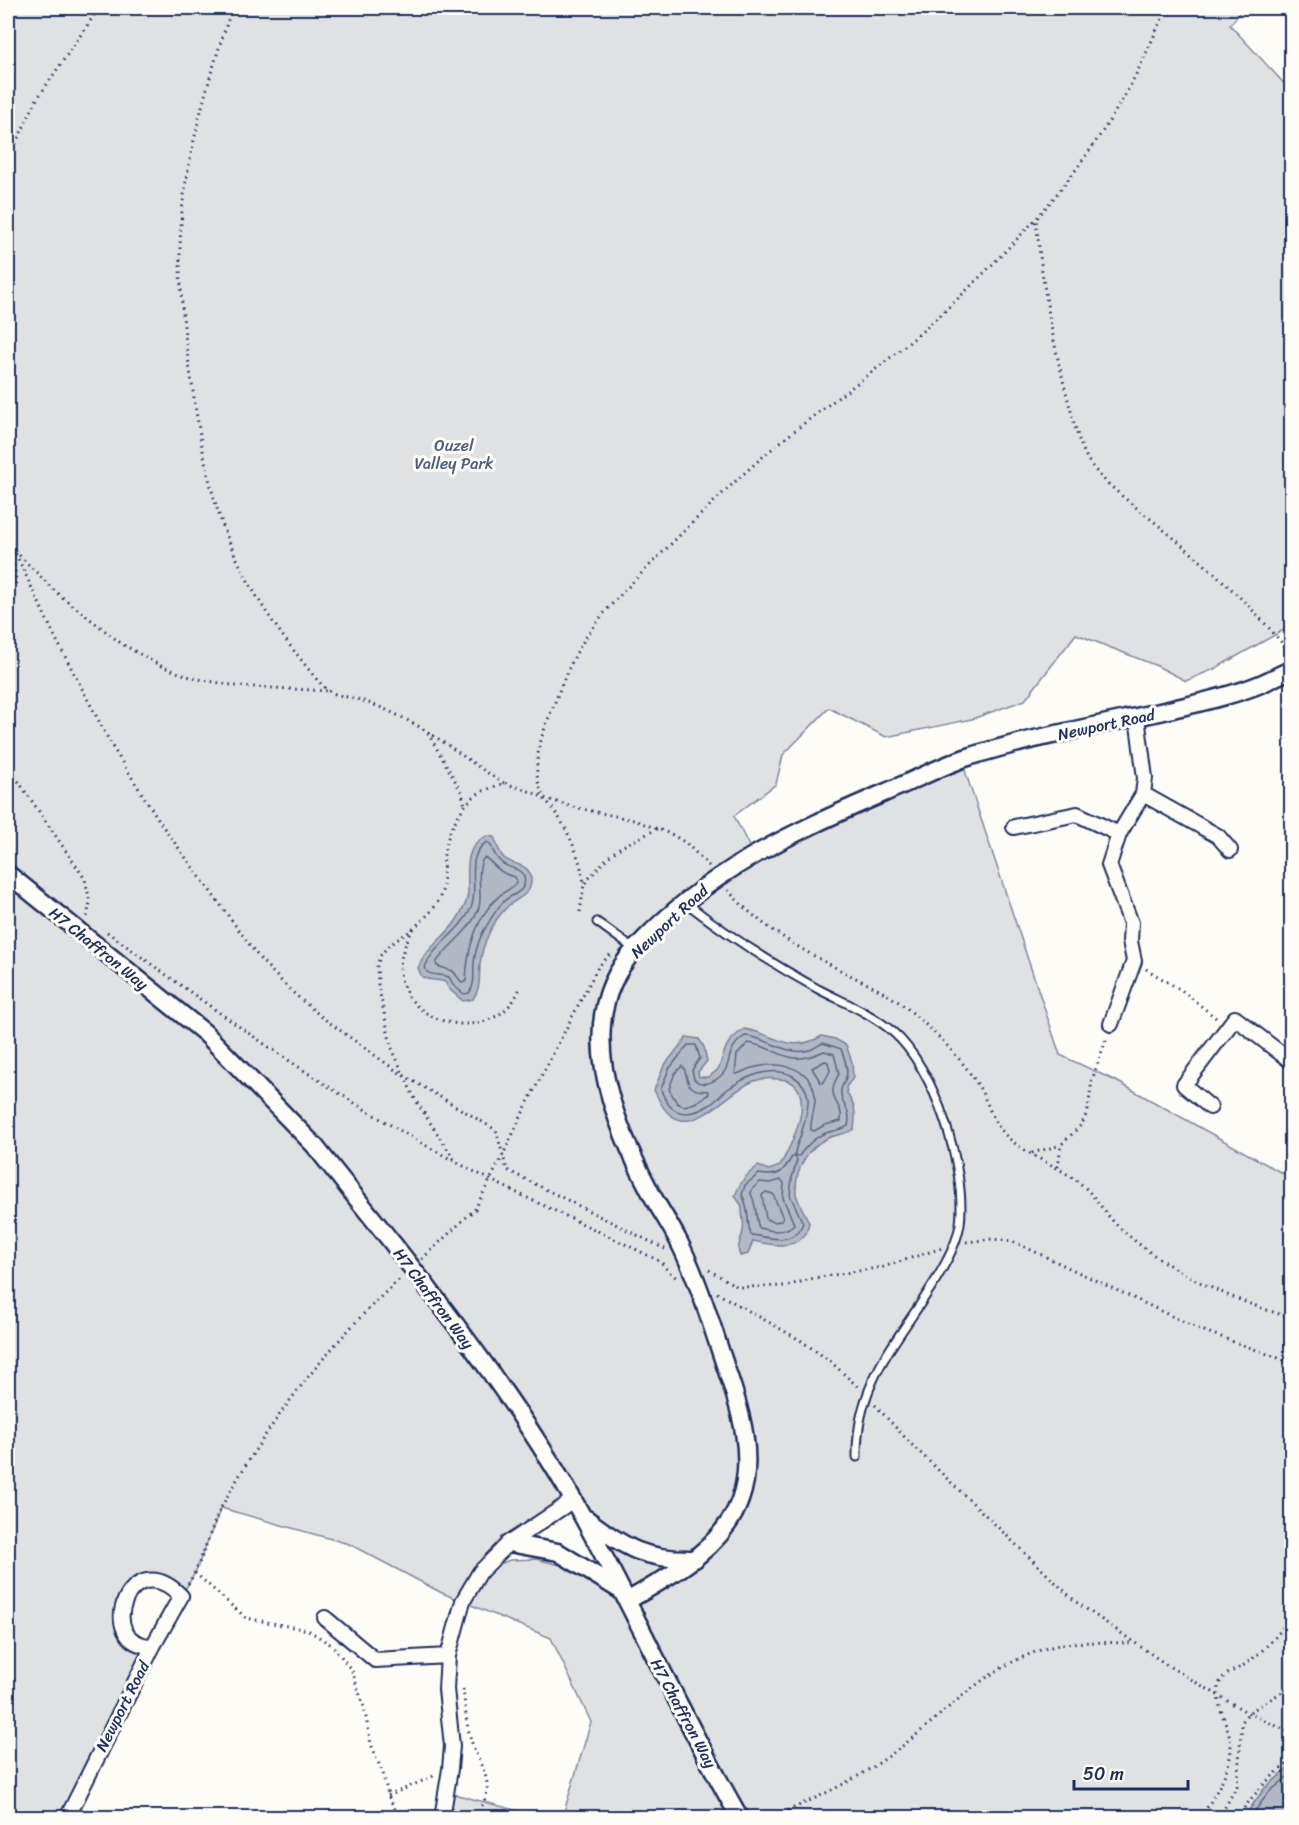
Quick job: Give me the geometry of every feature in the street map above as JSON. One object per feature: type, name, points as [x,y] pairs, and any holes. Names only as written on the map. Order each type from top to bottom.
[{"type":"street","name":"Newport Road","points":[[624,1596],[695,1559],[727,1525],[740,1501],[746,1454],[740,1409],[696,1280],[613,1111],[603,1064],[600,1028],[612,981],[634,950],[685,902],[716,877],[786,837],[963,759],[1021,742],[1211,700],[1259,685],[1292,669]]},
{"type":"street","points":[[1111,1024],[1134,962],[1130,940],[1131,923],[1109,865],[1119,834],[1143,794],[1145,778],[1137,717]]},
{"type":"street","points":[[1143,794],[1218,836],[1230,850]]},
{"type":"street","points":[[1014,827],[1077,814],[1119,834]]},
{"type":"street","name":"H7 Chaffron Way","points":[[8,874],[205,1033],[314,1144],[427,1287],[490,1373],[573,1499],[738,1814]]},
{"type":"street","points":[[1210,1107],[1184,1085],[1235,1018],[1292,1062]]},
{"type":"street","points":[[442,1818],[452,1746],[446,1689],[448,1656],[463,1601],[480,1572],[509,1543],[573,1499]]},
{"type":"street","points":[[581,1514],[612,1539],[637,1552],[670,1560],[695,1559]]},
{"type":"street","points":[[509,1543],[558,1552],[624,1596]]},
{"type":"street","name":"Newport Road","points":[[67,1818],[153,1646],[181,1596],[167,1584],[153,1581],[136,1586],[123,1601],[121,1620],[125,1630],[132,1638],[142,1644],[153,1646]]},
{"type":"street","points":[[325,1618],[375,1660],[448,1656]]},
{"type":"lane","points":[[685,902],[745,946],[865,1012],[893,1032],[912,1053],[925,1074],[952,1142],[962,1199],[954,1245],[926,1296],[898,1334],[877,1371],[859,1417],[857,1456]]},
{"type":"lane","points":[[597,922],[634,950]]},
{"type":"path","points":[[8,16],[16,8]]},
{"type":"path","points":[[8,160],[37,99],[99,8]]},
{"type":"path","points":[[232,8],[196,126],[187,175],[182,212],[180,262],[186,347],[205,455],[216,505],[226,532],[245,575],[269,616],[301,660],[330,692]]},
{"type":"path","points":[[580,912],[584,885],[583,871],[572,840],[544,798],[536,775],[545,727],[577,651],[604,614],[634,581],[751,467],[939,316],[1036,219],[1088,154],[1109,121],[1143,61],[1167,8]]},
{"type":"path","points":[[1036,219],[1053,338],[1080,442],[1090,463],[1117,490],[1246,602],[1292,655]]},
{"type":"path","points":[[8,531],[13,548],[56,639],[114,748],[164,828],[260,959],[291,991],[323,1018],[404,1076],[496,1130],[507,1170],[738,1287],[787,1286],[814,1278],[883,1267],[954,1245],[992,1239],[1012,1241],[1199,1329],[1292,1363]]},
{"type":"path","points":[[8,541],[57,593],[122,644],[161,666],[193,678],[236,686],[330,692],[382,708],[427,731],[504,783],[573,807],[634,820],[671,834],[686,843],[738,903],[779,934],[818,959],[886,994],[907,1008],[944,1044],[972,1077],[988,1102],[1000,1130],[1011,1141],[1058,1167],[1086,1189],[1117,1226],[1152,1254],[1248,1305],[1292,1318]]},
{"type":"path","points":[[8,607],[16,582],[13,548]]},
{"type":"path","points":[[427,731],[459,786],[465,806]]},
{"type":"path","points":[[8,766],[85,879],[90,902],[87,917],[78,910]]},
{"type":"path","points":[[455,1161],[416,1101],[391,1046],[378,984],[377,966],[380,956],[388,946],[427,917],[440,897],[444,885],[446,846],[465,806],[480,792],[504,783]]},
{"type":"path","points":[[584,885],[608,857],[621,847],[657,829]]},
{"type":"path","points":[[413,929],[401,956],[401,979],[413,1001],[424,1011],[462,1025],[485,1022],[497,1017],[508,1007],[520,988]]},
{"type":"path","points":[[105,930],[224,1018],[303,1071],[388,1123],[455,1161],[661,1262],[677,1279],[696,1280],[830,1360],[911,1444],[1076,1602],[1134,1644],[1248,1713],[1292,1733]]},
{"type":"path","points":[[1134,962],[1181,990],[1228,1028]]},
{"type":"path","points":[[1032,1153],[1061,1145],[1082,1124],[1088,1110],[1092,1080],[1111,1024]]},
{"type":"path","points":[[1058,1167],[1061,1145]]},
{"type":"path","points":[[195,1573],[246,1618],[308,1630],[333,1646],[352,1671],[364,1707],[371,1744],[383,1774],[388,1796],[400,1818]]},
{"type":"path","points":[[1200,1818],[1227,1767],[1231,1746],[1218,1694],[1219,1683],[1225,1674],[1239,1669],[1257,1656],[1292,1616]]},
{"type":"path","points":[[771,1818],[821,1796],[889,1756],[980,1680],[998,1668],[1024,1656],[1056,1646],[1086,1643],[1134,1644]]},
{"type":"path","points":[[1219,1818],[1237,1786],[1242,1722],[1248,1713],[1292,1686]]},
{"type":"path","points":[[463,1689],[471,1739],[489,1782],[485,1799],[475,1818]]},
{"type":"path","points":[[1237,1818],[1269,1778],[1292,1761]]},
{"type":"path","points":[[388,1796],[450,1769]]},
{"type":"green space","name":"Ouzel Valley Park","points":[[8,8],[1244,8],[1230,25],[1291,91],[1291,626],[1214,669],[1186,681],[1157,666],[1076,634],[1025,700],[972,719],[886,737],[829,708],[783,755],[776,784],[734,816],[753,854],[963,759],[966,774],[1060,1055],[1118,1082],[1291,1178],[1291,1766],[1264,1789],[1244,1817],[442,1817],[446,1792],[530,1814],[563,1815],[591,1722],[551,1638],[442,1593],[349,1544],[221,1508],[195,1573],[181,1596],[142,1583],[121,1620],[147,1646],[67,1817],[12,1818],[8,1815]],"holes":[[[573,1499],[626,1601],[564,1566],[536,1559],[510,1560],[481,1571]]]},
{"type":"water","points":[[487,836],[494,837],[504,858],[528,870],[531,884],[527,892],[508,906],[493,926],[481,956],[477,991],[473,999],[463,1001],[449,989],[445,982],[422,977],[418,968],[426,954],[453,925],[463,909],[468,895],[470,853],[479,840]]},
{"type":"water","points":[[744,1029],[783,1042],[800,1044],[822,1036],[846,1045],[852,1062],[853,1078],[846,1087],[854,1107],[855,1118],[854,1129],[828,1138],[814,1147],[800,1168],[796,1193],[809,1223],[803,1237],[792,1244],[785,1245],[753,1241],[748,1254],[740,1256],[739,1247],[743,1231],[742,1206],[735,1196],[744,1179],[758,1166],[769,1170],[780,1166],[800,1119],[799,1091],[793,1083],[784,1080],[756,1080],[709,1112],[690,1120],[681,1120],[667,1112],[654,1090],[664,1066],[687,1037],[699,1039],[704,1047],[707,1061],[698,1072],[699,1077],[708,1077],[719,1068],[728,1044]]},
{"type":"water","points":[[1291,1766],[1291,1807],[1285,1817],[1244,1817],[1264,1789]]}]
